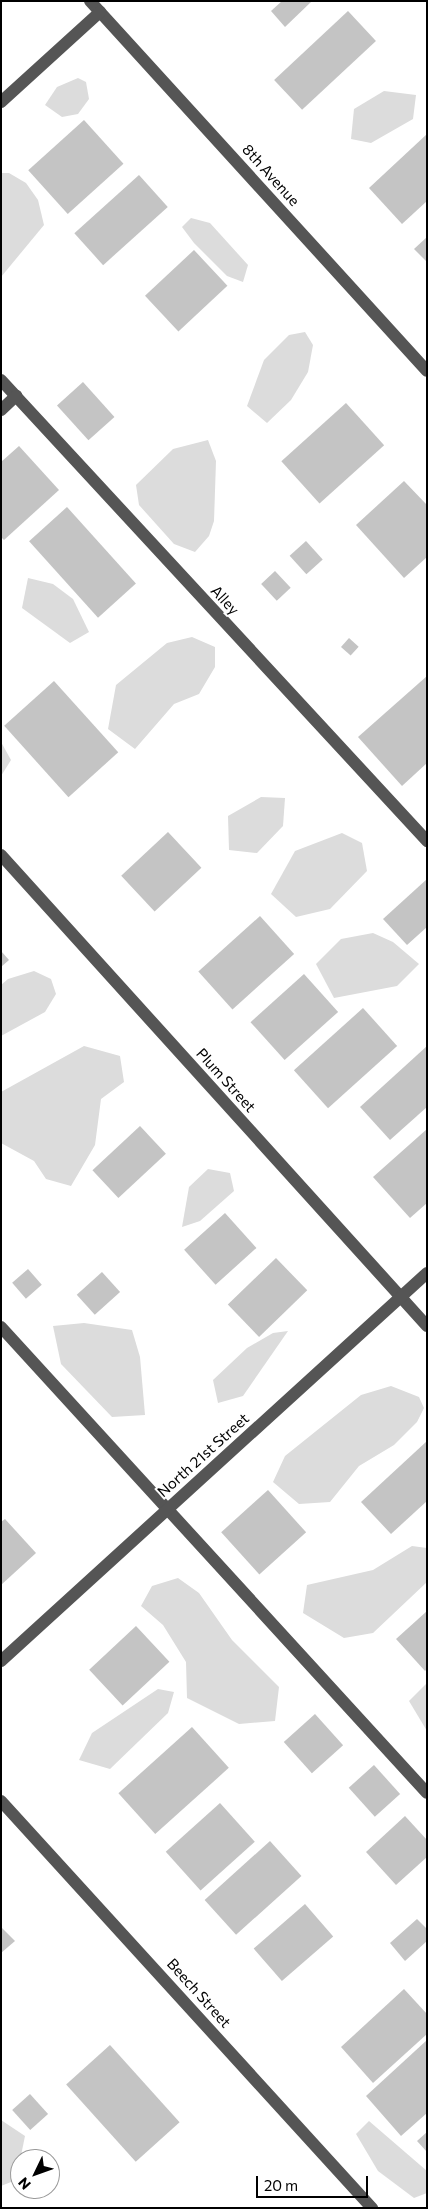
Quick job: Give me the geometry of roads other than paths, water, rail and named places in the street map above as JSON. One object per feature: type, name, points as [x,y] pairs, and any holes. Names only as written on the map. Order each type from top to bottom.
[{"type":"street","name":"8th Avenue","points":[[90,1],[427,371]]},
{"type":"street","points":[[1,102],[100,12]]},
{"type":"street","name":"Alley","points":[[1,380],[427,841]]},
{"type":"street","points":[[1,410],[16,396]]},
{"type":"street","name":"Plum Street","points":[[1,855],[427,1326]]},
{"type":"street","name":"North 21st Street","points":[[1,1661],[427,1273]]},
{"type":"street","points":[[1,1326],[427,1793]]},
{"type":"street","name":"Beech Street","points":[[1,1801],[372,2208]]}]
